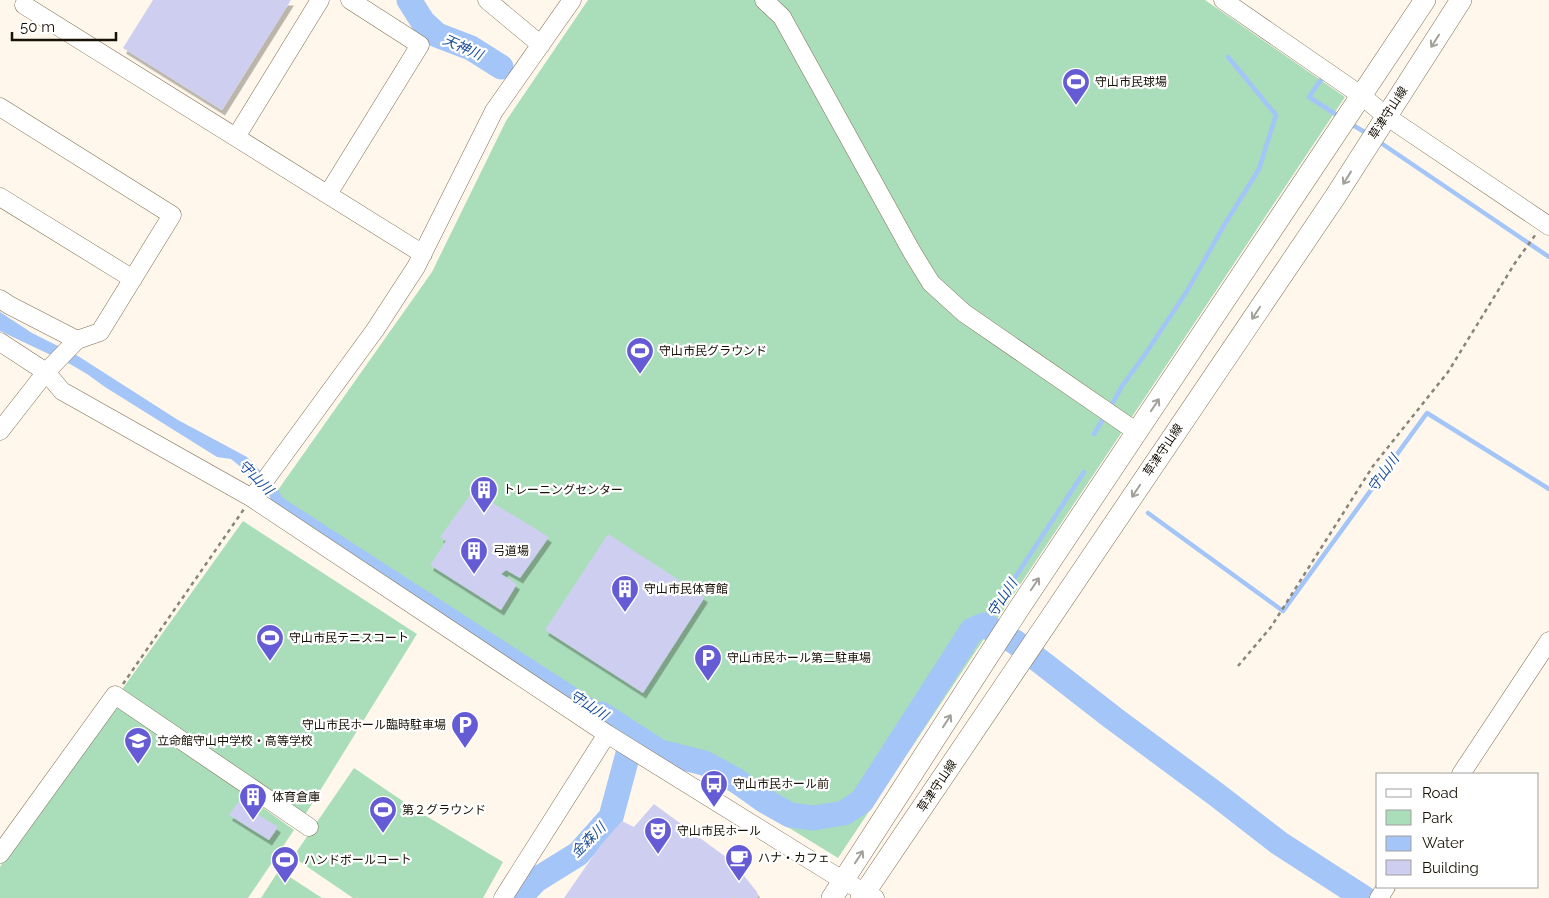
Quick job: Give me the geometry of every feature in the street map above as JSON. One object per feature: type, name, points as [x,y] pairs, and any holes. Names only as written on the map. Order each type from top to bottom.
[{"type":"main road","points":[[832,898],[1024,601],[1425,0]]},
{"type":"main road","name":"草津守山線","points":[[867,896],[1329,205],[1461,0]]},
{"type":"street","points":[[236,137],[320,0]]},
{"type":"street","points":[[328,194],[420,46],[350,0]]},
{"type":"street","points":[[487,0],[541,45]]},
{"type":"street","points":[[252,498],[375,330],[416,267],[494,111],[572,0]]},
{"type":"street","points":[[764,0],[782,17],[931,283],[964,313],[1131,428]]},
{"type":"street","points":[[1223,0],[1362,96],[1386,116],[1547,224]]},
{"type":"street","points":[[24,5],[423,254]]},
{"type":"street","points":[[0,107],[172,215],[100,332],[77,340],[46,372],[0,431]]},
{"type":"street","points":[[0,197],[133,279]]},
{"type":"street","points":[[0,299],[77,340]]},
{"type":"street","points":[[0,342],[46,372],[62,391],[252,498],[613,737],[867,896]]},
{"type":"street","points":[[1462,773],[1549,641]]},
{"type":"street","points":[[0,854],[116,695],[309,827]]},
{"type":"street","points":[[503,898],[613,737]]},
{"type":"path","points":[[1238,666],[1271,627],[1373,466],[1448,372],[1515,263],[1547,224]]},
{"type":"path","points":[[116,695],[252,498]]},
{"type":"green space","points":[[588,0],[1205,0],[1345,97],[838,858],[266,507],[432,272],[506,121]]},
{"type":"green space","name":"守山市民テニスコート","points":[[243,521],[417,634],[305,815],[121,691]]},
{"type":"green space","name":"立命館守山中学校・高等学校","points":[[118,704],[294,830],[248,898],[0,898],[0,867],[6,857]]},
{"type":"green space","name":"第２グラウンド","points":[[354,768],[416,810],[503,862],[483,898],[353,898],[293,857]]},
{"type":"green space","name":"ハンドボールコート","points":[[279,870],[322,898],[261,898]]},
{"type":"water","points":[[0,312],[32,333],[78,356],[178,420],[247,457],[276,487],[283,498],[631,725],[627,738],[275,509],[269,495],[247,472],[231,459],[217,457],[70,364],[0,331]]},
{"type":"building","points":[[153,0],[291,0],[222,110],[123,48]]},
{"type":"building","name":"トレーニングセンター","points":[[473,491],[549,537],[520,578],[506,570],[501,574],[517,584],[501,610],[430,565],[446,541],[440,537]]},
{"type":"building","name":"守山市民体育館","points":[[608,534],[705,597],[643,693],[545,630]]},
{"type":"building","name":"体育倉庫","points":[[238,802],[278,827],[269,840],[229,815]]},
{"type":"building","name":"守山市民ホール","points":[[654,804],[734,863],[757,892],[758,898],[735,898],[737,893],[734,898],[564,898],[600,846],[622,821],[634,827]]},
{"type":"waterway","name":"天神川","points":[[409,0],[423,22],[437,35],[471,48],[501,67]]},
{"type":"waterway","points":[[1110,408],[1122,386],[1187,291],[1223,227],[1259,169],[1276,115],[1228,57]]},
{"type":"waterway","points":[[1325,74],[1309,97],[1340,117]]},
{"type":"waterway","points":[[1351,124],[1368,134]]},
{"type":"waterway","points":[[1378,141],[1549,257]]},
{"type":"waterway","name":"守山川","points":[[1148,513],[1283,611],[1427,413],[1549,489]]},
{"type":"waterway","points":[[1094,434],[1106,414]]},
{"type":"waterway","name":"守山川","points":[[984,625],[1084,472]]},
{"type":"waterway","name":"守山川","points":[[601,714],[660,752],[704,763],[734,779],[765,801],[790,815],[813,818],[844,813],[862,801],[972,630],[984,625],[1015,642],[1279,843],[1364,898]]},
{"type":"waterway","name":"金森川","points":[[523,898],[524,893],[536,880],[578,854],[611,817],[633,735]]},
{"type":"place","name":"守山市民球場","points":[[1076,106]]},
{"type":"place","name":"守山市民グラウンド","points":[[640,375]]},
{"type":"place","name":"トレーニングセンター","points":[[484,514]]},
{"type":"place","name":"弓道場","points":[[474,575]]},
{"type":"place","name":"守山市民体育館","points":[[625,613]]},
{"type":"place","name":"守山市民テニスコート","points":[[270,662]]},
{"type":"place","name":"守山市民ホール第二駐車場","points":[[708,682]]},
{"type":"place","name":"守山市民ホール臨時駐車場","points":[[465,749]]},
{"type":"place","name":"立命館守山中学校・高等学校","points":[[138,765]]},
{"type":"place","name":"守山市民ホール前","points":[[714,808]]},
{"type":"place","name":"体育倉庫","points":[[253,821]]},
{"type":"place","name":"第２グラウンド","points":[[383,834]]},
{"type":"place","name":"守山市民ホール","points":[[658,855]]},
{"type":"place","name":"ハナ・カフェ","points":[[739,882]]},
{"type":"place","name":"ハンドボールコート","points":[[285,884]]}]
